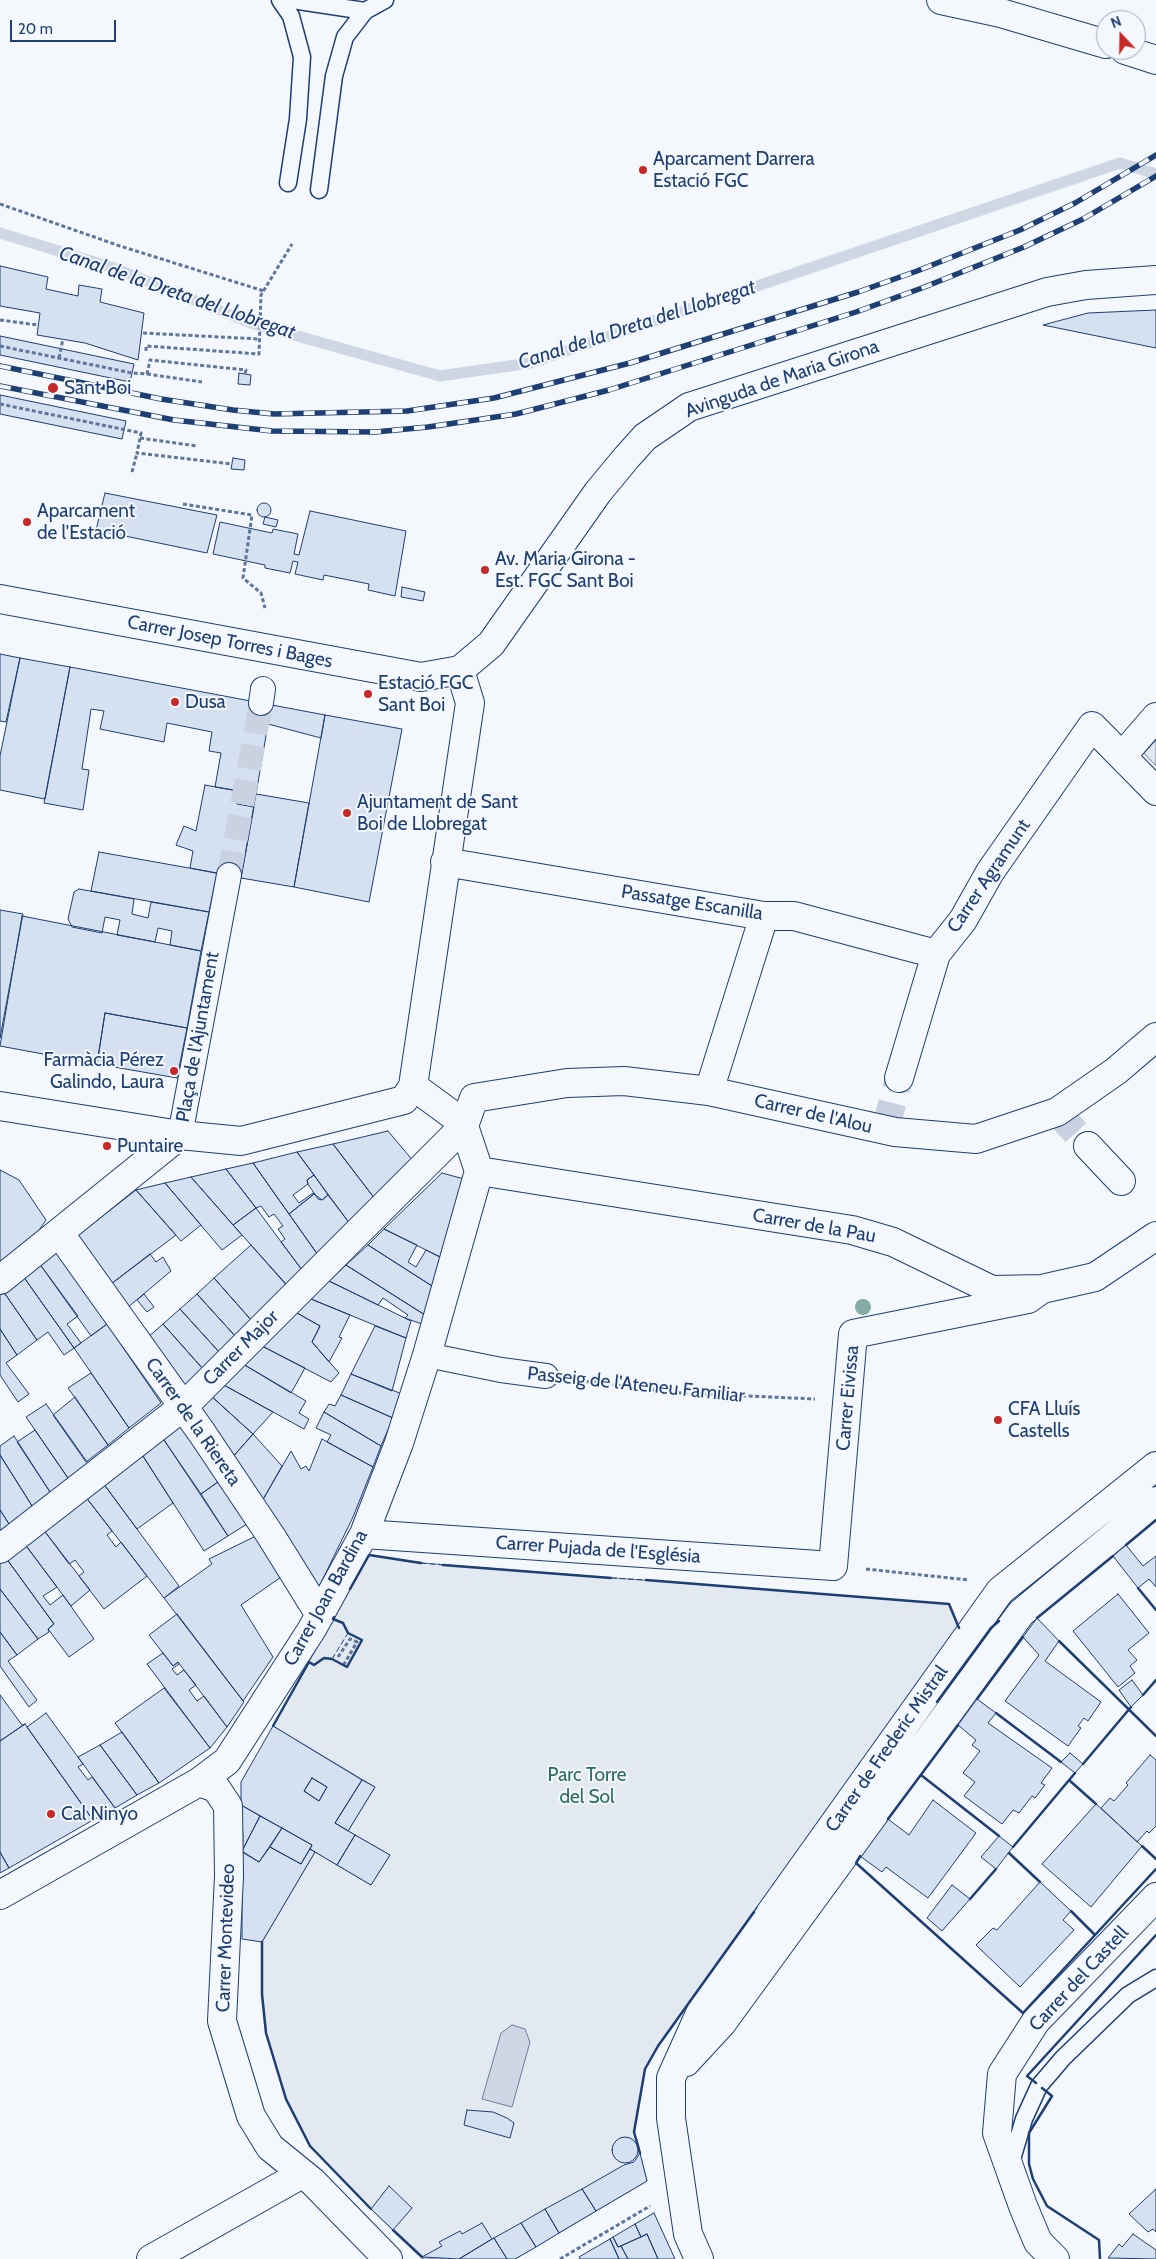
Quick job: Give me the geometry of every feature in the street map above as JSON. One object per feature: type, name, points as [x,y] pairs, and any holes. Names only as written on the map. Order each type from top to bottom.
[{"type":"street","points":[[941,0],[1001,13],[1096,41]]},
{"type":"street","name":"Avinguda de Maria Girona","points":[[460,670],[492,644],[598,492],[627,457],[645,437],[689,407],[1047,292],[1086,285],[1156,280]]},
{"type":"street","name":"Carrer Josep Torres i Bages","points":[[0,600],[421,677],[460,670]]},
{"type":"street","points":[[460,670],[470,703],[413,1086],[464,1126],[479,1171]]},
{"type":"street","points":[[1156,717],[1123,755],[1156,790]]},
{"type":"street","name":"Carrer Agramunt","points":[[899,1078],[936,954],[963,920],[990,872],[1092,726],[1123,755]]},
{"type":"street","name":"Passatge Escanilla","points":[[445,862],[764,916],[794,916],[936,954]]},
{"type":"street","name":"Plaça de l'Ajuntament","points":[[229,875],[180,1135],[241,1141],[404,1100],[413,1086]]},
{"type":"street","points":[[709,1091],[764,916]]},
{"type":"street","name":"Carrer de l'Alou","points":[[464,1126],[474,1098],[567,1083],[624,1081],[709,1091],[885,1130],[940,1137],[976,1139],[1057,1112],[1116,1070],[1156,1037]]},
{"type":"street","points":[[0,1106],[180,1135]]},
{"type":"street","name":"Carrer Major","points":[[0,1549],[184,1406],[464,1126]]},
{"type":"street","points":[[0,1280],[60,1234],[180,1135]]},
{"type":"street","points":[[1088,1146],[1121,1181]]},
{"type":"street","name":"Carrer de la Pau","points":[[479,1171],[852,1230],[894,1242],[992,1290],[1042,1289],[1095,1277],[1152,1238]]},
{"type":"street","name":"Carrer Joan Bardina","points":[[0,1895],[200,1782],[227,1761],[320,1615],[364,1534],[399,1443],[427,1355],[479,1171]]},
{"type":"street","name":"Carrer de la Riereta","points":[[60,1234],[184,1406],[271,1536],[320,1615]]},
{"type":"street","name":"Carrer Eivissa","points":[[833,1566],[853,1334],[1028,1298],[1042,1289]]},
{"type":"street","name":"Passeig de l'Ateneu Familiar","points":[[427,1355],[546,1376]]},
{"type":"street","name":"Carrer de Frederic Mistral","points":[[700,2259],[688,2234],[671,2118],[671,2078],[702,2009],[1000,1591],[1156,1466]]},
{"type":"street","name":"Carrer de Frederic Mistral","points":[[671,2078],[722,2023],[1021,1613],[1156,1501]]},
{"type":"street","name":"Carrer Pujada de l'Església","points":[[364,1534],[833,1566]]},
{"type":"street","name":"Carrer Montevideo","points":[[200,1782],[216,1788],[228,1806],[229,1876],[222,2021],[251,2116],[270,2146],[302,2174],[388,2259]]},
{"type":"street","name":"Carrer del Castell","points":[[1055,2259],[1038,2242],[997,2133],[1002,2074],[1036,2021],[1156,1897]]},
{"type":"street","points":[[151,2259],[302,2174]]},
{"type":"lane","points":[[280,0],[291,16],[302,57],[298,119],[288,183]]},
{"type":"lane","points":[[292,0],[365,12]]},
{"type":"lane","points":[[319,190],[334,76],[345,37],[365,12],[385,0]]},
{"type":"lane","points":[[1009,2168],[1024,2119],[1039,2086],[1063,2058],[1128,1995],[1156,1978]]},
{"type":"path","points":[[0,204],[120,246],[264,291]]},
{"type":"path","points":[[146,351],[146,346],[259,354],[261,295],[292,244]]},
{"type":"path","points":[[0,320],[38,326]]},
{"type":"path","points":[[143,333],[259,339]]},
{"type":"path","points":[[59,358],[63,339]]},
{"type":"path","points":[[0,346],[148,374],[202,382]]},
{"type":"path","points":[[148,374],[150,360],[246,370],[245,374]]},
{"type":"path","points":[[0,404],[141,433],[132,472]]},
{"type":"path","points":[[140,438],[197,446]]},
{"type":"path","points":[[137,453],[232,464]]},
{"type":"path","points":[[183,504],[252,515],[243,578],[261,592],[265,608]]},
{"type":"path","name":"Passeig de l'Ateneu Familiar","points":[[546,1376],[681,1393],[848,1400]]},
{"type":"path","points":[[833,1566],[986,1582],[1000,1591]]},
{"type":"path","points":[[338,1657],[350,1639],[357,1642],[343,1666]]},
{"type":"path","points":[[560,2259],[681,2188]]},
{"type":"green space","points":[[1156,740],[1156,766],[1144,753]]},
{"type":"green space","name":"Parc Torre del Sol","points":[[369,1555],[410,1562],[949,1604],[960,1630],[873,1746],[658,2046],[645,2069],[634,2132],[647,2181],[515,2259],[423,2259],[310,2146],[286,2099],[266,2033],[262,1994],[262,1942],[315,1852],[371,1885],[390,1855],[348,1831],[375,1787],[273,1726]]},
{"type":"shaded area","points":[[512,2025],[525,2029],[530,2042],[512,2107],[482,2099],[501,2033]]},
{"type":"building","points":[[0,266],[48,277],[46,289],[78,296],[79,285],[102,289],[100,302],[144,313],[138,360],[85,343],[37,335],[40,313],[0,306]]},
{"type":"building","points":[[1156,310],[1156,348],[1043,325],[1088,313]]},
{"type":"building","points":[[0,336],[134,364],[130,382],[0,355]]},
{"type":"building","points":[[239,373],[251,375],[250,385],[238,384]]},
{"type":"building","points":[[0,395],[126,421],[122,439],[0,414]]},
{"type":"building","points":[[233,458],[245,460],[244,470],[231,469]]},
{"type":"building","points":[[105,493],[217,515],[207,553],[96,530]]},
{"type":"building","points":[[261,503],[267,503],[271,510],[267,517],[261,517],[257,513],[257,507]]},
{"type":"building","points":[[310,511],[406,531],[395,596],[368,590],[369,584],[324,575],[323,580],[295,574],[298,562],[293,561],[290,573],[265,568],[265,565],[213,554],[220,522],[272,533],[273,529],[298,534],[294,554],[299,555]]},
{"type":"building","points":[[265,517],[278,520],[276,527],[263,524]]},
{"type":"building","points":[[402,587],[425,592],[423,601],[401,597]]},
{"type":"building","points":[[0,654],[20,658],[6,722],[0,721]]},
{"type":"building","points":[[20,658],[70,667],[45,799],[0,790],[0,756]]},
{"type":"building","points":[[70,667],[325,715],[321,738],[268,724],[256,794],[215,787],[221,753],[209,751],[212,732],[167,723],[164,742],[100,729],[104,711],[91,709],[82,769],[89,770],[83,810],[44,803]]},
{"type":"building","name":"Ajuntament de Sant Boi de Llobregat","points":[[325,715],[402,729],[369,902],[294,887]]},
{"type":"building","points":[[205,785],[239,791],[237,804],[254,807],[241,878],[190,868],[193,851],[176,845],[184,826],[196,831]]},
{"type":"building","points":[[256,794],[309,803],[294,887],[241,878]]},
{"type":"building","points":[[99,852],[217,873],[209,912],[91,891]]},
{"type":"building","points":[[79,889],[134,899],[132,914],[148,918],[151,902],[209,912],[201,951],[170,945],[172,931],[158,928],[155,942],[117,935],[120,920],[105,917],[102,933],[72,927],[68,919],[74,892]]},
{"type":"building","points":[[0,910],[23,914],[0,1038]]},
{"type":"building","points":[[22,916],[201,951],[187,1028],[105,1013],[97,1064],[0,1046]]},
{"type":"building","points":[[105,1013],[187,1028],[177,1078],[97,1064]]},
{"type":"building","points":[[388,1131],[414,1162],[375,1199],[333,1144]]},
{"type":"building","points":[[333,1144],[375,1199],[350,1224],[297,1152]]},
{"type":"building","points":[[297,1152],[314,1175],[307,1180],[308,1184],[293,1195],[299,1203],[314,1194],[289,1214],[253,1163]]},
{"type":"building","points":[[253,1163],[318,1255],[302,1270],[281,1242],[285,1239],[278,1229],[283,1226],[274,1214],[269,1217],[261,1206],[256,1208],[226,1169]]},
{"type":"building","points":[[226,1169],[256,1208],[233,1225],[191,1177]]},
{"type":"building","points":[[0,1170],[19,1180],[46,1220],[31,1242],[0,1265]]},
{"type":"building","points":[[442,1173],[464,1179],[440,1257],[384,1229]]},
{"type":"building","points":[[314,1175],[328,1195],[322,1200],[318,1199],[308,1184],[307,1180]]},
{"type":"building","points":[[191,1177],[242,1235],[222,1250],[165,1183]]},
{"type":"building","points":[[165,1183],[201,1225],[181,1241],[136,1190]]},
{"type":"building","points":[[136,1190],[176,1235],[111,1284],[78,1235]]},
{"type":"building","points":[[314,1194],[322,1200],[328,1195],[350,1224],[318,1255],[289,1214]]},
{"type":"building","points":[[256,1208],[302,1270],[287,1285],[233,1225]]},
{"type":"building","points":[[384,1229],[417,1245],[408,1262],[416,1267],[426,1250],[440,1257],[432,1286],[368,1245]]},
{"type":"building","points":[[251,1245],[288,1287],[252,1321],[214,1278]]},
{"type":"building","points":[[368,1245],[432,1286],[425,1315],[346,1265]]},
{"type":"building","points":[[57,1249],[107,1324],[91,1336],[39,1263]]},
{"type":"building","points":[[150,1254],[156,1262],[163,1257],[171,1271],[127,1308],[111,1284]]},
{"type":"building","points":[[39,1263],[78,1316],[67,1324],[81,1343],[74,1348],[23,1276]]},
{"type":"building","points":[[346,1265],[425,1315],[422,1324],[405,1318],[408,1315],[383,1298],[378,1305],[329,1281]]},
{"type":"building","points":[[23,1276],[74,1348],[64,1355],[48,1332],[37,1340],[3,1291]]},
{"type":"building","points":[[214,1278],[252,1321],[236,1337],[197,1294]]},
{"type":"building","points":[[329,1281],[411,1321],[406,1338],[311,1299]]},
{"type":"building","points":[[3,1291],[37,1340],[17,1355],[0,1329],[0,1293]]},
{"type":"building","points":[[144,1294],[154,1307],[147,1312],[137,1300]]},
{"type":"building","points":[[197,1294],[236,1337],[220,1353],[180,1309]]},
{"type":"building","points":[[311,1299],[350,1315],[339,1337],[342,1338],[329,1362],[312,1342],[320,1326],[297,1313]]},
{"type":"building","points":[[180,1309],[220,1353],[203,1369],[163,1324]]},
{"type":"building","points":[[297,1313],[320,1326],[312,1342],[339,1373],[331,1382],[262,1346]]},
{"type":"building","points":[[107,1324],[161,1403],[129,1428],[74,1348]]},
{"type":"building","points":[[163,1324],[203,1369],[182,1389],[147,1338]]},
{"type":"building","points":[[375,1326],[406,1338],[392,1391],[351,1374]]},
{"type":"building","points":[[0,1329],[17,1355],[6,1363],[29,1394],[18,1402],[0,1375]]},
{"type":"building","points":[[262,1346],[305,1368],[291,1393],[243,1364]]},
{"type":"building","points":[[243,1364],[306,1401],[299,1413],[309,1419],[304,1429],[222,1384]]},
{"type":"building","points":[[91,1373],[129,1428],[108,1445],[68,1388]]},
{"type":"building","points":[[351,1374],[402,1394],[393,1418],[341,1395]]},
{"type":"building","points":[[222,1384],[273,1412],[253,1434],[210,1395]]},
{"type":"building","points":[[210,1395],[253,1434],[231,1459],[197,1409]]},
{"type":"building","points":[[341,1395],[393,1418],[381,1446],[324,1412],[329,1404],[335,1406]]},
{"type":"building","points":[[75,1397],[108,1445],[86,1462],[53,1415]]},
{"type":"building","points":[[46,1404],[90,1466],[70,1481],[26,1417]]},
{"type":"building","points":[[324,1412],[381,1446],[373,1467],[327,1442],[331,1435],[316,1428]]},
{"type":"building","points":[[182,1421],[222,1479],[201,1494],[162,1437]]},
{"type":"building","points":[[35,1430],[70,1481],[52,1495],[17,1442]]},
{"type":"building","points":[[253,1434],[282,1466],[261,1503],[231,1459]]},
{"type":"building","points":[[14,1436],[52,1495],[34,1509],[0,1455],[0,1446]]},
{"type":"building","points":[[162,1437],[228,1536],[204,1551],[141,1453]]},
{"type":"building","points":[[322,1439],[373,1467],[353,1517],[316,1593],[261,1503],[291,1451],[301,1469],[306,1466],[309,1471]]},
{"type":"building","points":[[141,1453],[173,1503],[137,1529],[103,1483]]},
{"type":"building","points":[[0,1455],[34,1509],[11,1527],[0,1510]]},
{"type":"building","points":[[222,1479],[250,1522],[228,1536],[201,1494]]},
{"type":"building","points":[[103,1483],[179,1586],[164,1598],[85,1496]]},
{"type":"building","points":[[85,1496],[112,1531],[107,1535],[116,1547],[121,1542],[147,1576],[104,1609],[79,1576],[84,1572],[75,1560],[69,1564],[43,1529]]},
{"type":"building","points":[[0,1510],[11,1527],[0,1535]]},
{"type":"building","points":[[43,1529],[90,1590],[71,1606],[24,1543]]},
{"type":"building","points":[[258,1535],[284,1575],[241,1605],[273,1657],[243,1701],[164,1598],[212,1564],[209,1559]]},
{"type":"building","points":[[24,1543],[57,1587],[43,1596],[50,1605],[63,1595],[94,1639],[69,1657],[48,1629],[54,1624],[6,1558]]},
{"type":"building","points":[[1126,1545],[1143,1566],[1156,1556],[1156,1587],[1149,1579],[1138,1588],[1113,1556]]},
{"type":"building","points":[[6,1558],[54,1624],[48,1629],[49,1632],[38,1639],[0,1589],[0,1562]]},
{"type":"building","points":[[0,1589],[38,1639],[17,1655],[0,1632]]},
{"type":"building","points":[[1118,1594],[1149,1633],[1128,1650],[1137,1660],[1130,1666],[1135,1673],[1118,1687],[1073,1631]]},
{"type":"building","points":[[177,1614],[244,1702],[227,1727],[178,1662],[173,1666],[149,1635]]},
{"type":"building","points":[[1037,1618],[1059,1641],[1045,1661],[1101,1702],[1088,1721],[1084,1718],[1078,1726],[1081,1728],[1068,1746],[1005,1701],[1039,1655],[1023,1637]]},
{"type":"building","points":[[0,1632],[17,1655],[8,1661],[37,1700],[29,1707],[0,1666]]},
{"type":"building","points":[[163,1653],[173,1666],[178,1662],[179,1664],[172,1669],[177,1675],[184,1670],[196,1685],[189,1690],[197,1701],[204,1696],[227,1727],[210,1748],[147,1664]]},
{"type":"building","points":[[1132,1680],[1143,1695],[1131,1707],[1119,1690]]},
{"type":"building","points":[[164,1688],[210,1748],[159,1783],[115,1723]]},
{"type":"building","points":[[0,1695],[22,1725],[25,1724],[0,1741]]},
{"type":"building","points":[[977,1699],[996,1713],[988,1723],[1052,1768],[1041,1783],[1045,1785],[1035,1798],[1032,1796],[1019,1813],[1013,1810],[1002,1824],[964,1796],[975,1782],[963,1773],[980,1751],[972,1745],[976,1740],[958,1725]]},
{"type":"building","points":[[46,1713],[83,1764],[78,1767],[88,1780],[92,1777],[115,1808],[93,1820],[27,1727]]},
{"type":"building","points":[[25,1724],[93,1820],[9,1868],[0,1852],[0,1741]]},
{"type":"building","points":[[273,1726],[362,1780],[335,1823],[355,1835],[337,1865],[310,1849],[312,1845],[241,1805],[241,1782]],"holes":[[[312,1778],[327,1787],[319,1801],[304,1791]]]},
{"type":"building","points":[[122,1732],[159,1783],[137,1795],[100,1745]]},
{"type":"building","points":[[100,1745],[137,1795],[115,1808],[78,1757]]},
{"type":"building","points":[[1070,1753],[1083,1764],[1075,1773],[1061,1762]]},
{"type":"building","points":[[1150,1755],[1156,1760],[1156,1826],[1149,1833],[1147,1831],[1137,1842],[1101,1808],[1110,1798],[1114,1801],[1128,1785],[1126,1783]]},
{"type":"building","points":[[312,1778],[327,1787],[319,1801],[304,1791]]},
{"type":"building","points":[[362,1780],[375,1787],[348,1831],[335,1823]]},
{"type":"building","points":[[933,1800],[976,1833],[928,1898],[886,1867],[882,1872],[860,1856],[888,1819],[909,1835]]},
{"type":"building","points":[[1096,1804],[1142,1846],[1091,1907],[1042,1864]]},
{"type":"building","points":[[241,1805],[260,1816],[242,1851],[243,1837]]},
{"type":"building","points":[[260,1816],[282,1828],[259,1862],[242,1851]]},
{"type":"building","points":[[282,1828],[312,1845],[301,1864],[270,1847]]},
{"type":"building","points":[[355,1835],[390,1855],[371,1885],[337,1865]]},
{"type":"building","points":[[999,1836],[1013,1847],[996,1869],[981,1857]]},
{"type":"building","points":[[270,1847],[301,1864],[310,1849],[315,1852],[262,1942],[242,1939],[242,1852],[259,1862]]},
{"type":"building","points":[[0,1852],[9,1868],[0,1873]]},
{"type":"building","points":[[1040,1882],[1071,1911],[1063,1920],[1074,1930],[1020,1987],[976,1945],[993,1928],[997,1930]]},
{"type":"building","points":[[952,1885],[970,1899],[942,1931],[927,1918]]},
{"type":"building","points":[[467,2110],[493,2112],[507,2118],[514,2123],[510,2138],[464,2125]]},
{"type":"building","points":[[625,2137],[634,2141],[638,2150],[634,2159],[625,2163],[616,2159],[612,2150],[616,2141]]},
{"type":"building","points":[[640,2153],[647,2181],[596,2211],[582,2189],[624,2165],[634,2162]]},
{"type":"building","points":[[389,2186],[412,2208],[393,2230],[371,2209]]},
{"type":"building","points":[[582,2189],[596,2211],[559,2233],[545,2209]]},
{"type":"building","points":[[1156,2189],[1156,2232],[1153,2229],[1148,2232],[1129,2214]]},
{"type":"building","points":[[545,2209],[559,2233],[536,2247],[521,2223]]},
{"type":"building","points":[[654,2213],[675,2259],[658,2259],[647,2234],[641,2237],[635,2224]]},
{"type":"building","points":[[482,2223],[492,2239],[459,2259],[422,2257],[442,2246],[439,2242],[460,2231],[462,2234]]},
{"type":"building","points":[[521,2223],[536,2247],[515,2259],[507,2259],[494,2238]]},
{"type":"building","points":[[635,2224],[641,2237],[618,2247],[613,2237]]},
{"type":"building","points":[[647,2234],[658,2259],[628,2259],[621,2246]]},
{"type":"building","points":[[1133,2234],[1156,2250],[1156,2259],[1108,2258],[1119,2244],[1122,2247]]},
{"type":"building","points":[[613,2237],[618,2247],[621,2246],[628,2259],[619,2259],[610,2239]]},
{"type":"building","points":[[494,2238],[507,2259],[459,2259],[492,2239]]},
{"type":"building","points":[[610,2239],[619,2259],[580,2259],[579,2257]]},
{"type":"waterway","name":"Canal de la Dreta del Llobregat","points":[[0,233],[117,269],[251,323],[440,376],[530,363],[1120,163],[1156,174]]},
{"type":"tunnel","points":[[229,875],[261,703]]},
{"type":"tunnel","points":[[885,1130],[899,1078]]},
{"type":"tunnel","points":[[1057,1112],[1088,1146]]},
{"type":"railway","points":[[0,366],[161,399],[274,414],[407,411],[494,398],[630,363],[858,292],[917,271],[1020,230],[1075,203],[1156,155]]},
{"type":"railway","points":[[0,386],[174,420],[272,431],[375,432],[428,427],[516,414],[609,390],[856,312],[922,288],[1024,247],[1083,219],[1156,176]]},
{"type":"fence","points":[[421,1563],[443,1565]]},
{"type":"fence","points":[[611,1578],[646,1580]]},
{"type":"fence","points":[[332,1659],[348,1633]]},
{"type":"fence","points":[[754,1912],[759,1905]]},
{"type":"wall","points":[[1126,1545],[1156,1520]]},
{"type":"wall","points":[[350,1589],[369,1555],[421,1563]]},
{"type":"wall","points":[[1037,1618],[1113,1556]]},
{"type":"wall","points":[[443,1565],[611,1578]]},
{"type":"wall","points":[[646,1580],[949,1604],[959,1628]]},
{"type":"wall","points":[[1138,1588],[1156,1610]]},
{"type":"wall","points":[[273,1726],[309,1662],[314,1665],[324,1658],[332,1659],[347,1667],[362,1640],[348,1633],[343,1623],[333,1619],[334,1617]]},
{"type":"wall","points":[[937,1702],[991,1628],[999,1621]]},
{"type":"wall","points":[[977,1699],[1023,1637]]},
{"type":"wall","points":[[1059,1641],[1156,1736]]},
{"type":"wall","points":[[1143,1695],[1156,1680]]},
{"type":"wall","points":[[1083,1764],[1131,1707]]},
{"type":"wall","points":[[996,1713],[1061,1762]]},
{"type":"wall","points":[[888,1819],[958,1725]]},
{"type":"wall","points":[[1013,1847],[1075,1773]]},
{"type":"wall","points":[[921,1775],[999,1836]]},
{"type":"wall","points":[[1069,1780],[1096,1804]]},
{"type":"wall","points":[[1142,1846],[1156,1859]]},
{"type":"wall","points":[[1009,1853],[1040,1882]]},
{"type":"wall","points":[[860,1856],[856,1863],[1023,2013],[1156,1869]]},
{"type":"wall","points":[[970,1899],[996,1869]]},
{"type":"wall","points":[[1071,1911],[1095,1935]]},
{"type":"wall","points":[[640,2153],[634,2132],[645,2069],[658,2046],[754,1912]]},
{"type":"wall","points":[[1036,2083],[1027,2076],[1156,1935]]},
{"type":"wall","points":[[262,1942],[262,1994],[266,2033],[286,2099],[310,2146],[371,2209]]},
{"type":"wall","points":[[1042,2088],[1052,2096],[1029,2133],[1029,2164],[1033,2179],[1047,2206],[1099,2240],[1100,2259]]},
{"type":"wall","points":[[393,2230],[422,2257]]},
{"type":"place","name":"Aparcament Darrera Estació FGC","points":[[643,170]]},
{"type":"place","name":"Sant Boi","points":[[53,388]]},
{"type":"place","name":"Aparcament de l'Estació","points":[[27,522]]},
{"type":"place","name":"Av. Maria Girona - Est. FGC Sant Boi","points":[[485,570]]},
{"type":"place","name":"Estació FGC Sant Boi","points":[[368,694]]},
{"type":"place","name":"Dusa","points":[[175,702]]},
{"type":"place","name":"Ajuntament de Sant Boi de Llobregat","points":[[347,813]]},
{"type":"place","name":"Farmàcia Pérez Galindo, Laura","points":[[174,1071]]},
{"type":"place","name":"Puntaire","points":[[107,1146]]},
{"type":"place","name":"CFA Lluís Castells","points":[[998,1420]]},
{"type":"place","name":"Cal Ninyo","points":[[51,1814]]}]
